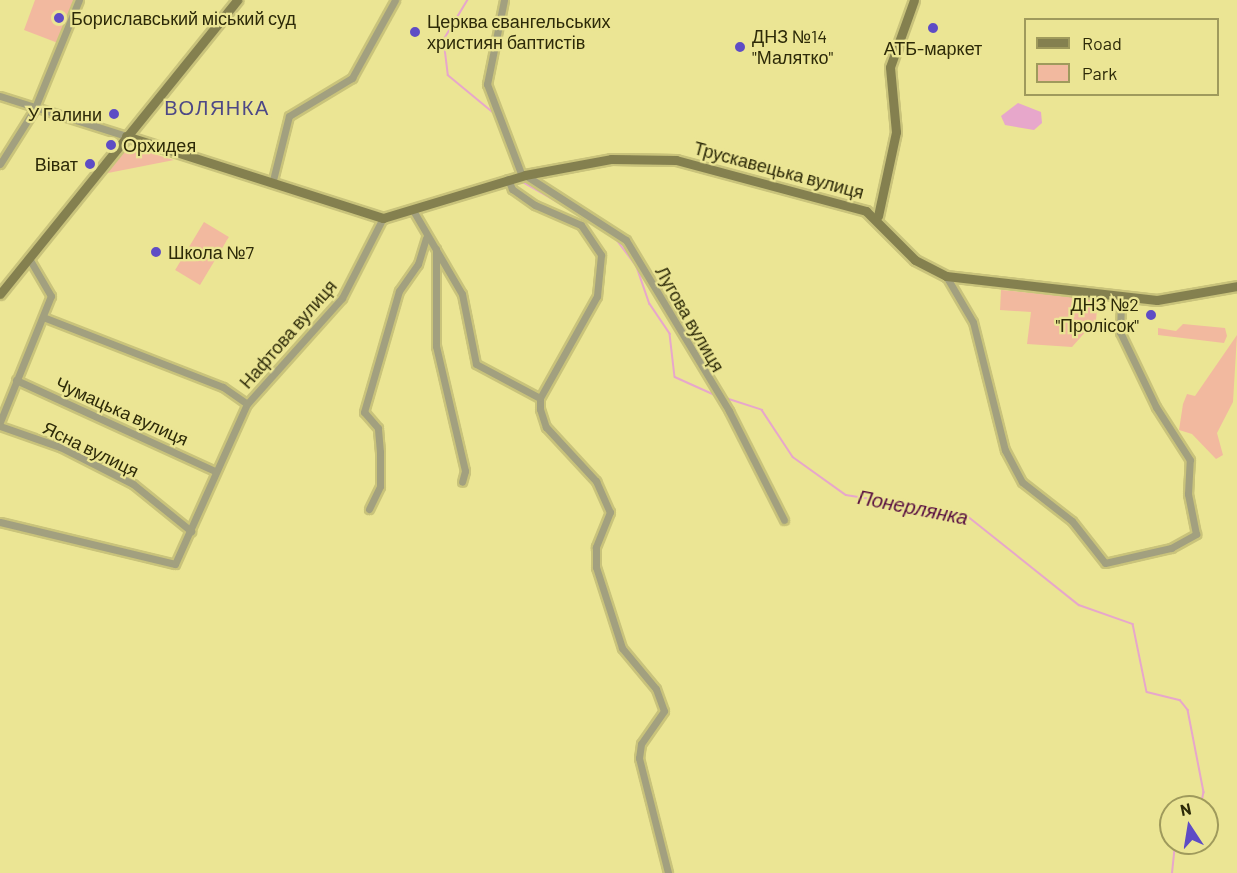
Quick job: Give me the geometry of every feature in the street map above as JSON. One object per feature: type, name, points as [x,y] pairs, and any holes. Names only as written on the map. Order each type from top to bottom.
[{"type":"main road","points":[[0,294],[30,260],[126,136],[237,0]]},
{"type":"main road","points":[[878,216],[896,132],[890,67],[914,0]]},
{"type":"main road","name":"Трускавецька вулиця","points":[[126,136],[273,180],[346,210],[383,218],[414,212],[518,177],[611,159],[676,160],[828,197],[878,216],[915,260],[946,276],[1121,297],[1171,300],[1237,286]]},
{"type":"street","points":[[0,164],[34,110],[79,0]]},
{"type":"street","points":[[273,180],[289,116],[352,78],[395,0]]},
{"type":"street","points":[[504,0],[487,84],[518,177],[512,189],[535,205],[581,225],[603,265],[597,296],[540,398],[546,427],[596,482],[610,512],[596,547],[596,567],[622,648],[656,689],[664,711],[641,744],[639,758],[668,873]]},
{"type":"street","points":[[0,96],[34,110],[126,136]]},
{"type":"street","name":"Лугова вулиця","points":[[518,177],[626,240],[720,399],[784,520]]},
{"type":"street","points":[[414,212],[426,238],[436,249],[462,294],[476,364],[540,398]]},
{"type":"street","name":"Нафтова вулиця","points":[[0,522],[36,527],[171,566],[191,531],[215,471],[247,404],[342,298],[383,218]]},
{"type":"street","points":[[369,509],[380,486],[379,434],[364,412],[399,291],[418,264],[426,238]]},
{"type":"street","points":[[436,249],[436,346],[465,471],[462,482]]},
{"type":"street","points":[[0,424],[43,317],[51,288],[30,260]]},
{"type":"street","points":[[946,276],[973,322],[1005,450],[1022,482],[1072,520],[1105,563],[1171,548],[1196,534],[1188,494],[1190,460],[1156,407],[1120,332],[1121,297]]},
{"type":"street","points":[[43,317],[223,387],[247,404]]},
{"type":"street","name":"Чумацька вулиця","points":[[16,380],[215,471]]},
{"type":"street","name":"Ясна вулиця","points":[[0,424],[60,447],[133,484],[191,531]]},
{"type":"green space","points":[[35,0],[75,0],[58,43],[24,30]]},
{"type":"green space","points":[[128,148],[133,148],[174,160],[103,174]]},
{"type":"green space","points":[[204,222],[229,237],[200,285],[175,270]]},
{"type":"green space","points":[[1001,290],[1098,299],[1096,320],[1072,347],[1027,344],[1031,312],[1000,310]]},
{"type":"green space","points":[[1183,324],[1225,328],[1227,336],[1224,343],[1158,335],[1158,328],[1176,331]]},
{"type":"green space","points":[[1237,335],[1233,402],[1217,433],[1223,455],[1216,459],[1192,434],[1179,430],[1183,404],[1187,394],[1195,396]]},
{"type":"shaded area","points":[[1018,103],[1041,112],[1042,123],[1034,130],[1005,125],[1001,116]]},
{"type":"waterway","name":"Понерлянка","points":[[468,0],[444,40],[448,75],[494,113]]},
{"type":"waterway","name":"Понерлянка","points":[[504,137],[517,175]]},
{"type":"waterway","name":"Понерлянка","points":[[521,181],[582,216]]},
{"type":"waterway","name":"Понерлянка","points":[[614,236],[637,267],[650,304],[670,334],[675,377],[715,395]]},
{"type":"waterway","name":"Понерлянка","points":[[726,398],[762,410],[793,457],[846,495],[965,514],[1079,605],[1133,624],[1147,692],[1180,700],[1188,710],[1203,795]]},
{"type":"waterway","name":"Понерлянка","points":[[1172,873],[1174,855]]},
{"type":"place","name":"Бориславський міський суд","points":[[59,18]]},
{"type":"place","name":"АТБ-маркет","points":[[933,28]]},
{"type":"place","name":"Церква євангельських християн баптистів","points":[[415,32]]},
{"type":"place","name":"ДНЗ №14 \"Малятко\"","points":[[740,47]]},
{"type":"place","name":"У Галини","points":[[114,114]]},
{"type":"place","name":"Орхидея","points":[[111,145]]},
{"type":"place","name":"Віват","points":[[90,164]]},
{"type":"place","name":"Школа №7","points":[[156,252]]},
{"type":"place","name":"ДНЗ №2 \"Пролісок\"","points":[[1151,315]]},
{"type":"district","name":"ВОЛЯНКА","points":[[217,107]]}]
